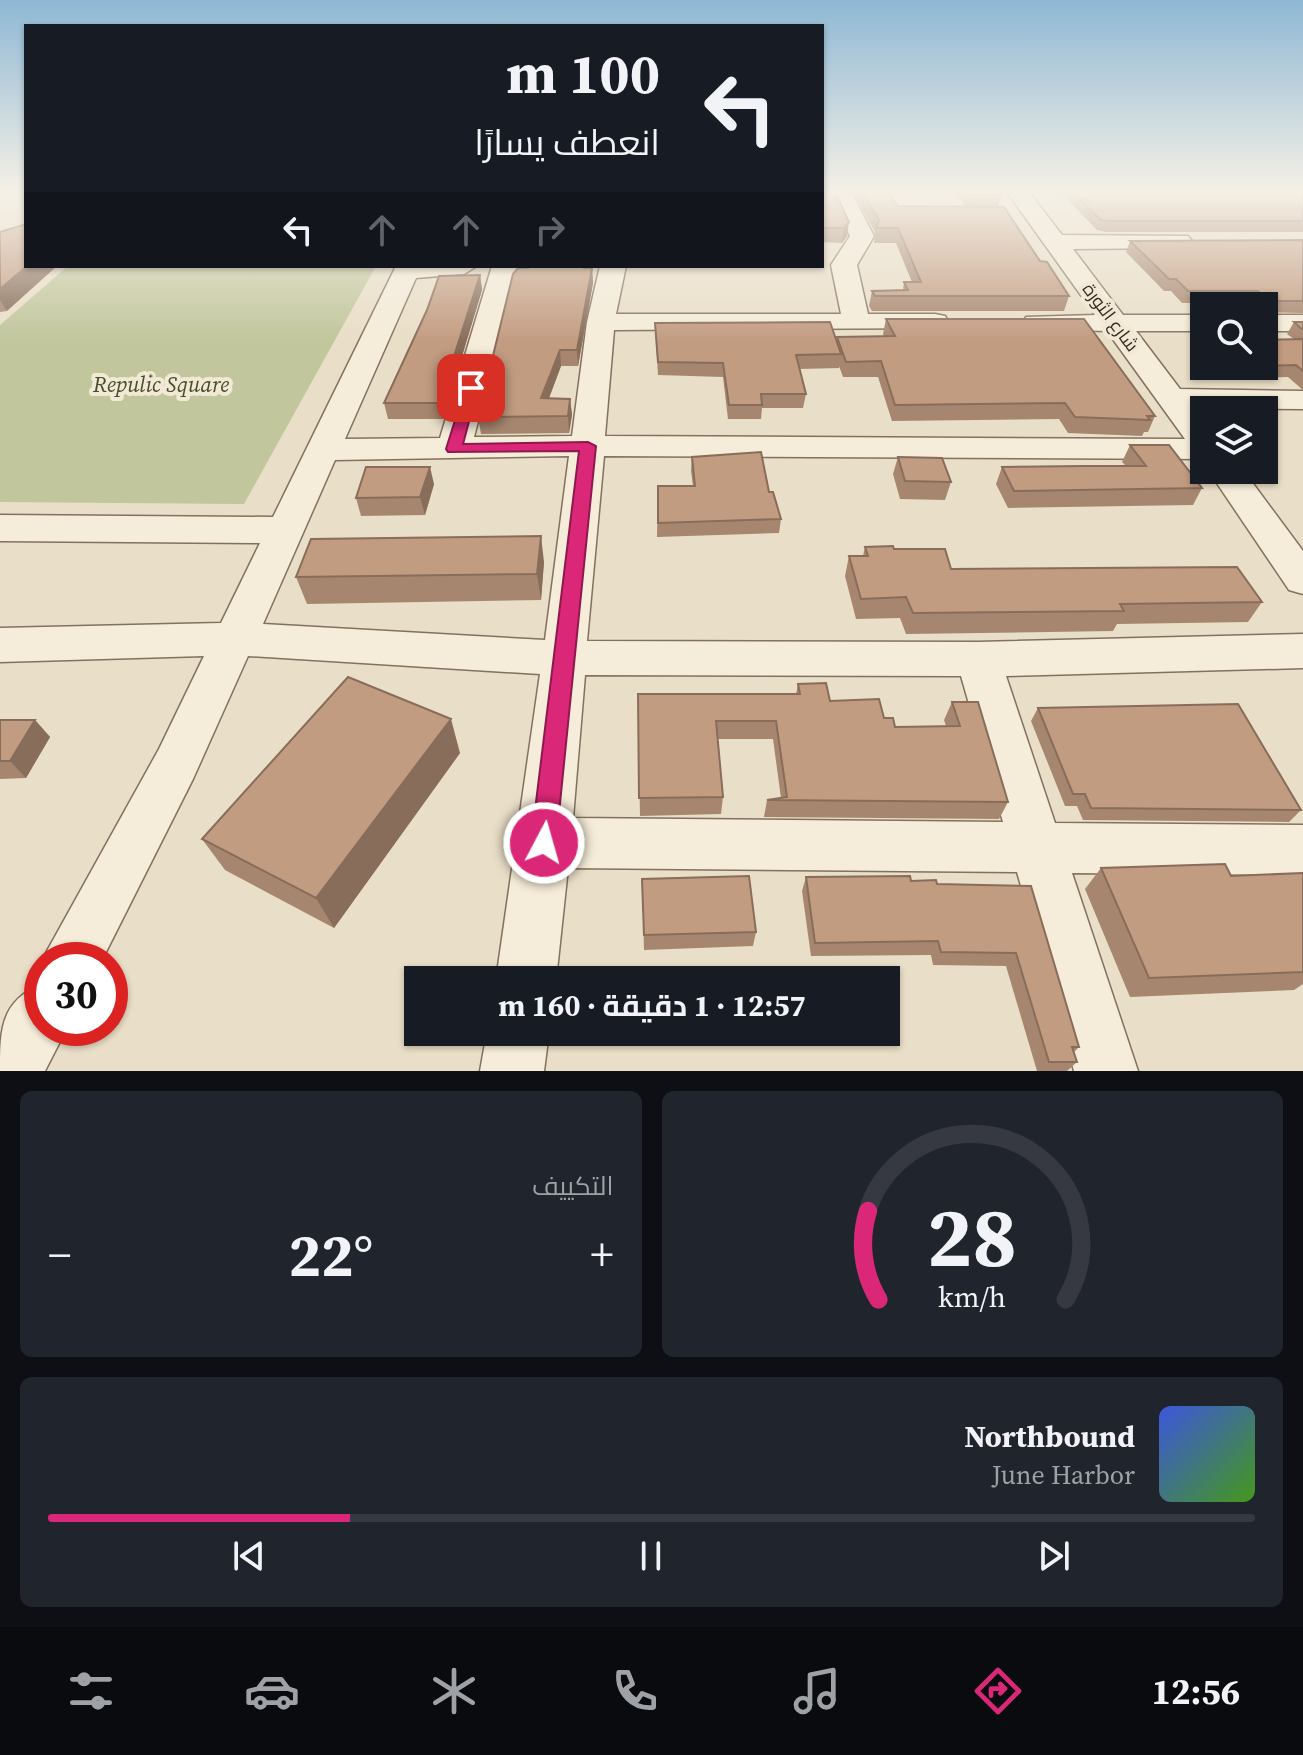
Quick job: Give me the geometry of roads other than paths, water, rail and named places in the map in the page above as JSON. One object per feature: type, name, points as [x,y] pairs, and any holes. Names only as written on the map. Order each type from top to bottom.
[{"type":"street","points":[[856,242],[833,264],[856,322]]},
{"type":"street","name":"شارع الثورة","points":[[1054,242],[1190,423]]},
{"type":"street","points":[[81,942],[176,764],[408,268]]},
{"type":"street","points":[[454,449],[504,268]]},
{"type":"street","points":[[528,966],[601,322],[613,268]]},
{"type":"street","points":[[601,322],[963,323]]},
{"type":"street","points":[[1009,323],[1190,323]]},
{"type":"street","points":[[1278,323],[1303,323]]},
{"type":"street","points":[[1171,398],[1303,400]]},
{"type":"street","points":[[324,450],[588,446],[1190,449]]},
{"type":"street","points":[[1236,484],[1296,560]]},
{"type":"street","points":[[0,528],[285,530]]},
{"type":"street","points":[[0,645],[233,639],[562,658],[978,659],[1303,651]]},
{"type":"street","points":[[978,659],[1106,1071]]},
{"type":"street","points":[[544,843],[1303,850]]},
{"type":"street","points":[[11,1071],[25,1046]]},
{"type":"street","points":[[512,1071],[516,1046]]},
{"type":"park label","name":"Repulic Square","points":[[161,384]]}]
